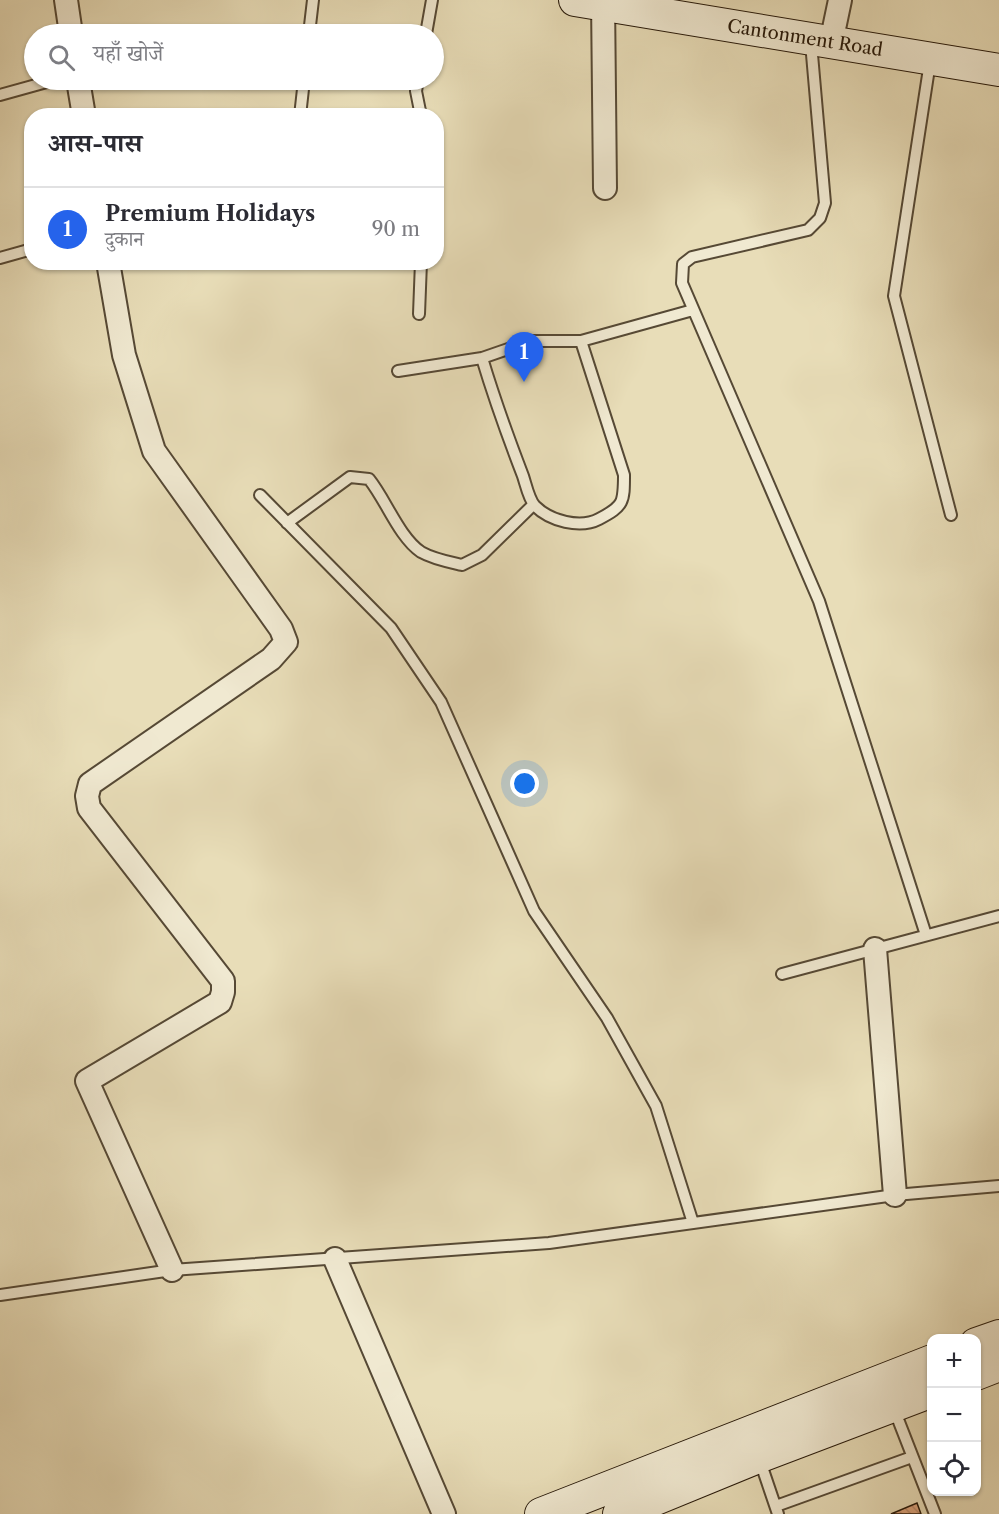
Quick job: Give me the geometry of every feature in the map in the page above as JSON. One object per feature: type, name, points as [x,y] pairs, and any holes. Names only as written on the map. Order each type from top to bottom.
[{"type":"street","points":[[66,0],[70,24]]},
{"type":"street","points":[[821,41],[840,0]]},
{"type":"street","points":[[594,2],[605,188]]},
{"type":"street","name":"Cantonment Road","points":[[594,2],[999,70]]},
{"type":"street","points":[[80,90],[83,108]]},
{"type":"street","points":[[109,270],[124,356],[154,451],[281,629],[286,642],[271,659],[90,784],[87,796],[89,807],[223,981],[220,1002],[87,1081],[172,1270]]},
{"type":"street","points":[[875,949],[895,1195]]},
{"type":"street","points":[[335,1259],[444,1514]]},
{"type":"street","points":[[981,1342],[999,1336]]},
{"type":"street","points":[[619,1514],[754,1445],[927,1363]]},
{"type":"street","points":[[981,1372],[999,1365]]},
{"type":"street","points":[[541,1514],[754,1445],[893,1406],[927,1393]]},
{"type":"lane","points":[[310,24],[313,0]]},
{"type":"lane","points":[[428,24],[432,0]]},
{"type":"lane","points":[[821,41],[825,203],[820,218],[808,230],[692,257],[683,264],[682,283],[819,601],[926,935]]},
{"type":"lane","points":[[930,59],[894,296],[951,515]]},
{"type":"lane","points":[[0,95],[24,88]]},
{"type":"lane","points":[[301,108],[303,90]]},
{"type":"lane","points":[[416,90],[419,108]]},
{"type":"lane","points":[[0,258],[24,251]]},
{"type":"lane","points":[[419,314],[421,270]]},
{"type":"lane","points":[[398,371],[482,358],[531,341],[581,341],[693,310]]},
{"type":"lane","points":[[482,358],[496,404],[533,505],[554,518],[570,523],[594,521],[616,510],[624,496],[624,475],[581,341]]},
{"type":"lane","points":[[287,523],[350,477],[369,479],[405,535],[421,552],[462,565],[482,555],[533,505]]},
{"type":"lane","points":[[260,495],[390,628],[441,702],[534,911],[607,1018],[656,1106],[693,1223]]},
{"type":"lane","points":[[782,974],[999,915]]},
{"type":"lane","points":[[0,1295],[172,1270],[549,1244],[895,1195],[999,1186]]},
{"type":"lane","points":[[893,1406],[936,1514]]},
{"type":"lane","points":[[754,1445],[777,1510],[912,1457]]},
{"type":"building","points":[[917,1503],[921,1514],[891,1514]]},
{"type":"place","name":"Premium Holidays","points":[[524,382]]}]
